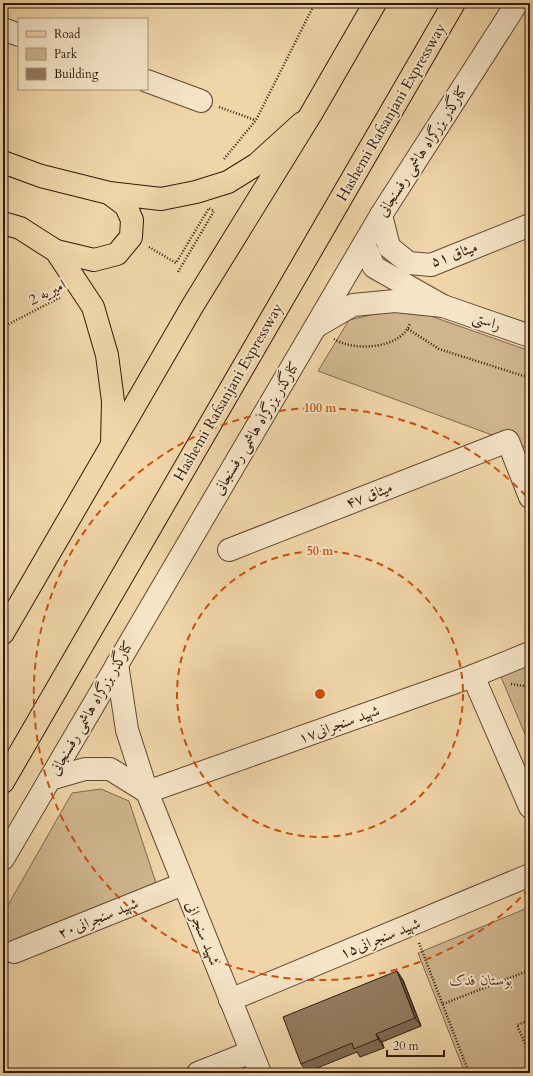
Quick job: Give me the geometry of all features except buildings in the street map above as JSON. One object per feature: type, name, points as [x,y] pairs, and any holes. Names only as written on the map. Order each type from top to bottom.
[{"type":"main road","points":[[3,633],[193,305],[311,114],[375,3]]},
{"type":"main road","name":"Hashemi Rafsanjani Expressway","points":[[3,782],[454,3]]},
{"type":"main road","points":[[3,162],[41,176],[109,192],[161,199],[196,192],[228,182],[257,164],[311,114]]},
{"type":"main road","points":[[3,223],[20,228],[56,251],[94,260],[117,254],[131,237],[132,220],[126,206],[109,192]]},
{"type":"main road","points":[[56,251],[93,307],[107,355],[114,401],[112,444]]},
{"type":"main road","points":[[3,616],[32,582]]},
{"type":"street","name":"کنارگذر بزرگراه هاشمی رفسنجانی","points":[[3,859],[381,215],[517,3]]},
{"type":"street","points":[[3,29],[18,35]]},
{"type":"street","points":[[148,81],[201,101]]},
{"type":"street","name":"میثاق ۵۱","points":[[381,215],[389,247],[410,263],[431,265],[530,225]]},
{"type":"street","points":[[364,244],[374,267],[443,306]]},
{"type":"street","points":[[316,327],[353,305],[394,301],[443,306]]},
{"type":"street","name":"راستی","points":[[443,306],[530,336]]},
{"type":"street","name":"میثاق ۴۷","points":[[229,550],[508,440],[530,497]]},
{"type":"street","name":"شهید سنجرانی۱۷","points":[[147,792],[473,676],[530,653]]},
{"type":"street","name":"شهید سنجرانی","points":[[117,664],[127,730],[147,792],[260,1073]]},
{"type":"street","points":[[473,676],[530,807]]},
{"type":"street","points":[[50,779],[85,768],[110,769],[147,792]]},
{"type":"street","name":"شهید سنجرانی۱۵","points":[[230,1000],[530,876]]},
{"type":"street","name":"شهید سنجرانی۲۰","points":[[14,952],[183,884]]},
{"type":"street","points":[[198,1073],[251,1052]]},
{"type":"path","points":[[220,164],[256,120],[315,3]]},
{"type":"path","points":[[201,101],[256,120]]},
{"type":"path","points":[[131,237],[176,263],[209,208],[214,211],[178,272]]},
{"type":"path","name":"امیریه 2","points":[[3,327],[80,287]]},
{"type":"path","points":[[316,327],[342,344],[366,348],[390,342],[408,329],[416,303]]},
{"type":"path","points":[[408,329],[438,349],[530,378]]},
{"type":"path","points":[[412,925],[469,1073]]},
{"type":"path","points":[[443,1004],[530,970]]},
{"type":"path","points":[[530,1020],[517,1025],[526,1046],[530,1045]]},
{"type":"green space","points":[[405,307],[530,351],[530,449],[318,371],[349,320]]},
{"type":"green space","points":[[530,649],[530,746],[501,677],[501,667]]},
{"type":"green space","points":[[101,789],[129,801],[156,883],[3,944],[3,914],[72,793]]},
{"type":"green space","name":"بوستان فدک","points":[[530,907],[530,1073],[465,1073],[418,953]]}]
